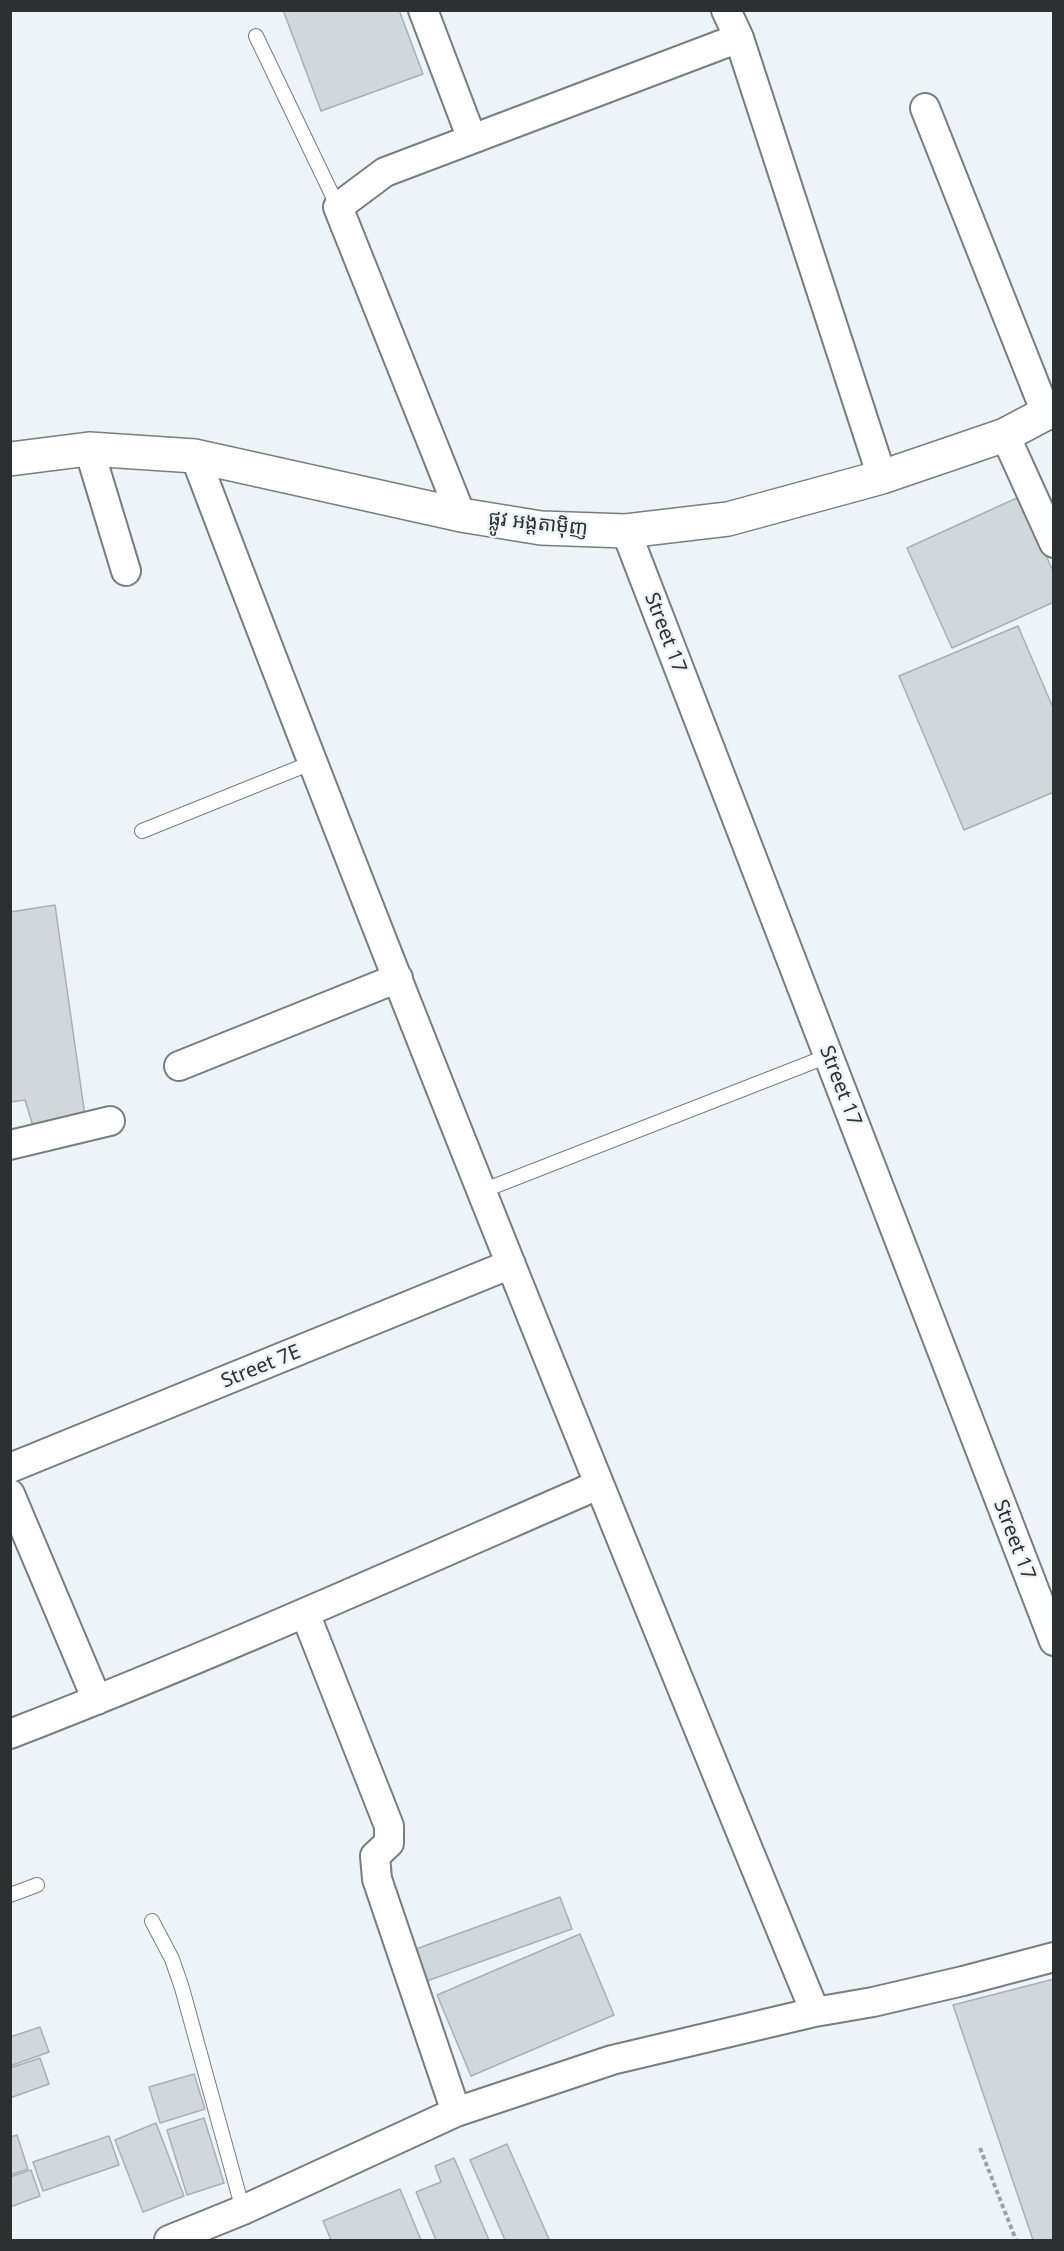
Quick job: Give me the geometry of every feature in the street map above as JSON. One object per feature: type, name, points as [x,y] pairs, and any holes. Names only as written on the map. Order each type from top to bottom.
[{"type":"street","points":[[423,10],[472,139]]},
{"type":"street","points":[[726,10],[739,39],[882,477]]},
{"type":"street","points":[[461,515],[338,207],[384,172],[739,39]]},
{"type":"street","points":[[925,108],[1050,411]]},
{"type":"street","name":"ផ្លូវ អង្តតាម៉ិញ","points":[[10,459],[89,449],[195,456],[461,515],[541,528],[626,531],[728,519],[882,477],[1005,435],[1050,411]]},
{"type":"street","points":[[1005,435],[1053,543]]},
{"type":"street","points":[[89,449],[126,571]]},
{"type":"street","points":[[195,456],[311,763],[598,1485],[815,2012]]},
{"type":"street","name":"Street 17","points":[[626,531],[1053,1641]]},
{"type":"street","points":[[179,1066],[398,978]]},
{"type":"street","points":[[10,1145],[110,1121]]},
{"type":"street","name":"Street 7E","points":[[10,1468],[511,1264]]},
{"type":"street","points":[[10,1734],[305,1613],[598,1485]]},
{"type":"street","points":[[10,1494],[97,1700]]},
{"type":"street","points":[[305,1613],[389,1826],[389,1843],[375,1856],[377,1879],[456,2112]]},
{"type":"street","points":[[169,2241],[233,2223],[456,2112],[612,2060],[815,2012],[873,2002],[952,1984],[1053,1957]]},
{"type":"lane","points":[[256,36],[338,207]]},
{"type":"lane","points":[[142,831],[311,763]]},
{"type":"lane","points":[[482,1191],[828,1056]]},
{"type":"lane","points":[[10,1895],[37,1885]]},
{"type":"lane","points":[[152,1921],[172,1959],[182,1988],[233,2223]]},
{"type":"path","points":[[980,2148],[1016,2241]]},
{"type":"building","points":[[283,10],[399,10],[423,74],[321,111]]},
{"type":"building","points":[[1019,497],[1054,573],[1054,602],[952,648],[907,548]]},
{"type":"building","points":[[1018,626],[1054,710],[1054,792],[964,830],[899,676]]},
{"type":"building","points":[[55,905],[86,1123],[33,1126],[25,1100],[10,1102],[10,912]]},
{"type":"building","points":[[560,1897],[572,1929],[424,1982],[413,1950]]},
{"type":"building","points":[[580,1934],[614,2015],[471,2076],[437,1995]]},
{"type":"building","points":[[1054,1979],[1054,2240],[1033,2240],[953,2005]]},
{"type":"building","points":[[40,2027],[49,2052],[10,2066],[10,2037]]},
{"type":"building","points":[[40,2058],[49,2084],[10,2098],[10,2068]]},
{"type":"building","points":[[194,2074],[205,2109],[160,2123],[149,2087]]},
{"type":"building","points":[[204,2118],[224,2183],[187,2195],[167,2130]]},
{"type":"building","points":[[156,2123],[184,2196],[143,2212],[115,2140]]},
{"type":"building","points":[[17,2135],[28,2169],[10,2175],[10,2137]]},
{"type":"building","points":[[109,2136],[119,2165],[43,2191],[33,2162]]},
{"type":"building","points":[[507,2144],[549,2239],[505,2240],[470,2160]]},
{"type":"building","points":[[454,2158],[489,2240],[436,2240],[416,2192],[441,2182],[435,2166]]},
{"type":"building","points":[[31,2170],[40,2196],[10,2207],[10,2177]]},
{"type":"building","points":[[400,2189],[421,2240],[331,2240],[323,2221]]}]
